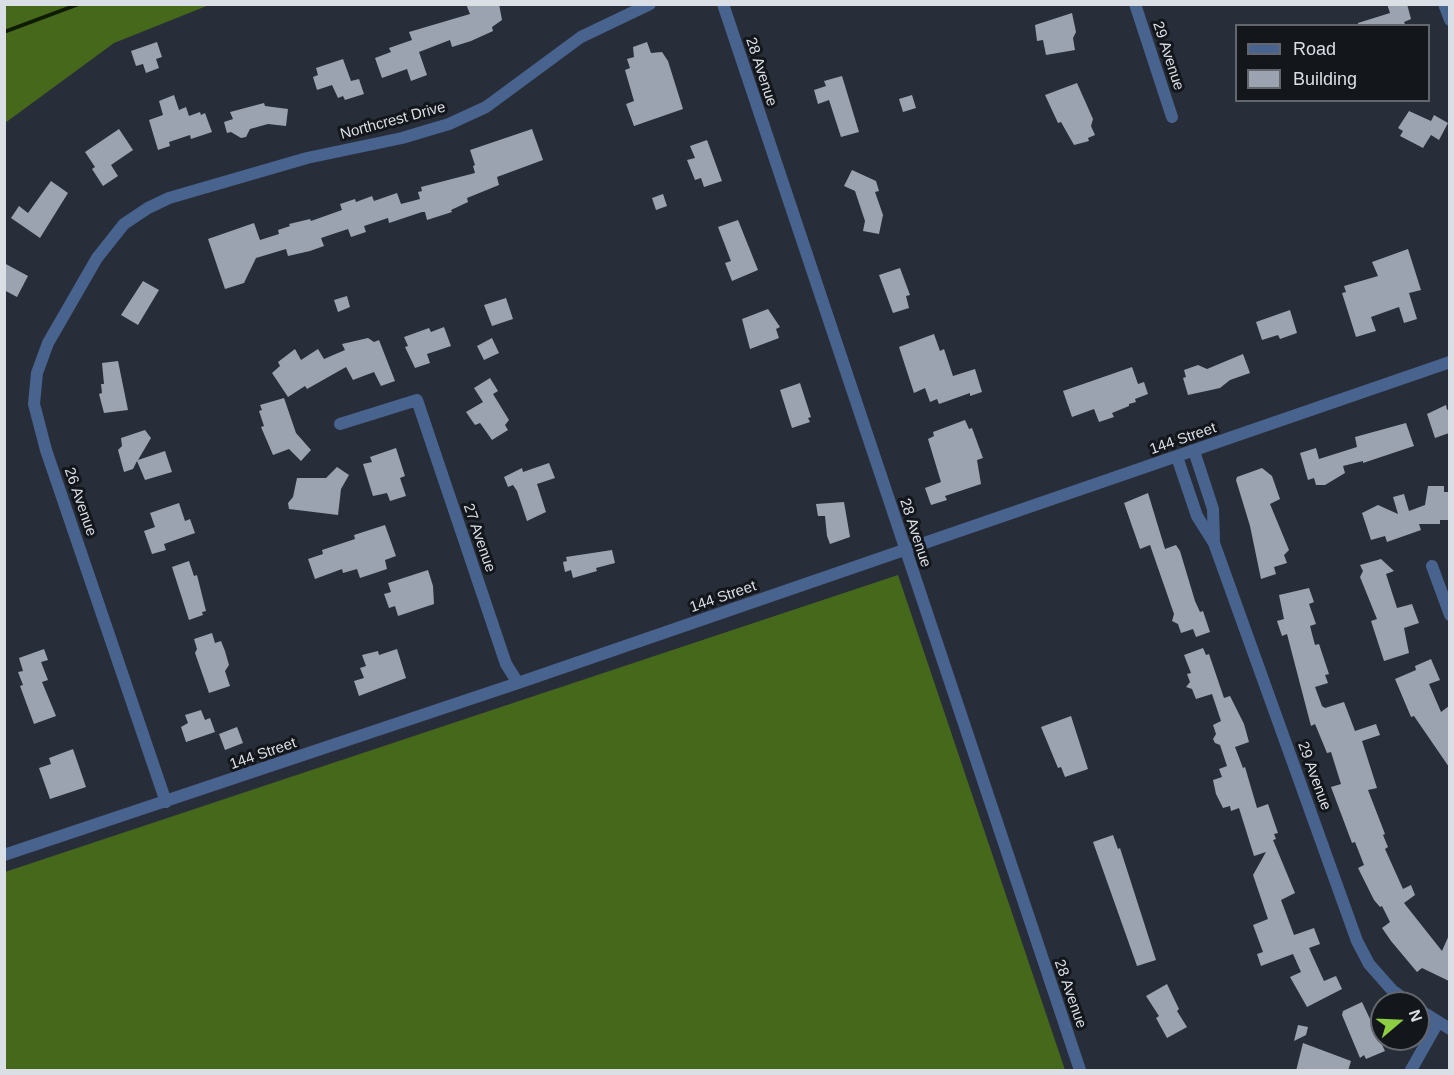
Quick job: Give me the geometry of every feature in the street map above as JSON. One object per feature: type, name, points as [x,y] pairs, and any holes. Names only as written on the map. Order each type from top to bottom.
[{"type":"street","name":"Northcrest Drive","points":[[124,224],[148,208],[169,198],[233,178],[449,124],[495,101],[581,37],[650,4]]},
{"type":"street","name":"28 Avenue","points":[[723,4],[1080,1071]]},
{"type":"street","name":"29 Avenue","points":[[1135,4],[1172,117]]},
{"type":"street","points":[[1444,4],[1449,20]]},
{"type":"street","name":"26 Avenue","points":[[124,224],[97,258],[48,343],[37,373],[34,404],[46,450],[166,802]]},
{"type":"street","name":"144 Street","points":[[4,855],[518,683],[1449,362]]},
{"type":"street","name":"27 Avenue","points":[[340,424],[417,400],[506,663],[518,683]]},
{"type":"street","name":"29 Avenue","points":[[1194,451],[1213,509],[1214,543]]},
{"type":"street","name":"29 Avenue","points":[[1177,457],[1197,516],[1214,543],[1357,941],[1369,964],[1393,991]]},
{"type":"street","points":[[1432,566],[1449,615]]},
{"type":"street","points":[[1430,1018],[1449,1029]]},
{"type":"street","points":[[1411,1071],[1437,1024]]},
{"type":"green space","points":[[5,4],[209,5],[114,43],[5,123]]},
{"type":"green space","points":[[898,575],[1065,1070],[5,1070],[5,872]]},
{"type":"building","points":[[466,4],[499,4],[502,20],[492,27],[493,31],[471,41],[452,47],[450,40],[419,52],[427,75],[411,81],[407,69],[382,78],[375,58],[391,52],[389,48],[412,40],[409,32],[470,14]]},
{"type":"building","points":[[1387,4],[1407,4],[1411,19],[1404,22],[1405,24],[1358,24],[1358,23],[1390,13]]},
{"type":"building","points":[[1072,13],[1076,32],[1073,38],[1075,50],[1046,55],[1043,40],[1037,41],[1035,25]]},
{"type":"building","points":[[157,42],[162,57],[156,59],[159,68],[146,73],[143,64],[136,66],[131,51]]},
{"type":"building","points":[[647,42],[651,53],[662,52],[668,61],[683,109],[634,126],[626,104],[634,101],[625,70],[630,68],[627,59],[634,57],[633,47]]},
{"type":"building","points":[[343,59],[351,81],[359,79],[364,94],[345,100],[343,96],[338,98],[332,85],[317,90],[313,77],[318,75],[316,68]]},
{"type":"building","points":[[842,76],[859,132],[841,137],[829,100],[818,104],[814,90],[826,86],[824,81]]},
{"type":"building","points":[[1077,83],[1093,119],[1091,126],[1095,135],[1088,138],[1089,141],[1074,145],[1061,122],[1058,123],[1045,95]]},
{"type":"building","points":[[174,95],[179,110],[186,107],[189,116],[200,112],[201,115],[205,113],[212,132],[191,139],[190,135],[169,142],[170,146],[158,150],[149,120],[163,115],[159,101]]},
{"type":"building","points":[[912,95],[916,108],[903,112],[899,99]]},
{"type":"building","points":[[264,103],[265,106],[288,109],[286,126],[268,124],[250,129],[246,137],[241,138],[231,132],[227,133],[224,122],[233,119],[230,112]]},
{"type":"building","points":[[1409,111],[1431,121],[1434,115],[1448,123],[1439,140],[1431,135],[1423,148],[1400,136],[1403,131],[1398,128]]},
{"type":"building","points":[[119,129],[133,150],[111,165],[118,176],[103,186],[92,169],[95,167],[85,152]]},
{"type":"building","points":[[532,129],[543,160],[497,177],[499,185],[467,198],[468,202],[451,210],[452,212],[427,220],[425,212],[389,223],[388,218],[364,226],[366,232],[351,237],[348,229],[321,238],[324,246],[310,251],[288,256],[286,249],[256,258],[244,283],[225,289],[208,239],[254,223],[260,240],[279,234],[278,230],[290,226],[289,224],[310,219],[311,221],[342,210],[340,204],[355,199],[356,202],[372,196],[374,201],[397,193],[401,204],[420,199],[418,192],[422,191],[421,187],[475,173],[470,150]]},
{"type":"building","points":[[707,140],[722,181],[704,187],[701,178],[695,180],[687,160],[695,158],[690,146]]},
{"type":"building","points":[[852,170],[876,181],[879,191],[875,192],[883,215],[879,234],[863,231],[865,221],[855,191],[844,186]]},
{"type":"building","points":[[51,181],[68,193],[40,238],[11,218],[19,206],[28,213]]},
{"type":"building","points":[[663,194],[667,206],[656,210],[652,198]]},
{"type":"building","points":[[738,220],[758,270],[732,281],[725,263],[731,261],[718,227]]},
{"type":"building","points":[[1408,249],[1421,290],[1409,293],[1417,319],[1404,323],[1399,307],[1371,317],[1376,331],[1356,337],[1342,293],[1346,292],[1344,286],[1378,276],[1372,262]]},
{"type":"building","points":[[4,263],[28,276],[17,297],[4,290]]},
{"type":"building","points":[[900,268],[910,295],[906,296],[909,308],[893,313],[879,275]]},
{"type":"building","points":[[143,281],[159,290],[138,325],[121,315]]},
{"type":"building","points":[[347,296],[350,307],[338,312],[334,300]]},
{"type":"building","points":[[506,298],[513,319],[492,326],[484,305]]},
{"type":"building","points":[[768,309],[780,327],[776,329],[779,338],[750,349],[742,319]]},
{"type":"building","points":[[1290,310],[1297,333],[1280,339],[1278,335],[1262,340],[1256,322]]},
{"type":"building","points":[[444,327],[451,346],[427,354],[430,363],[415,368],[405,347],[408,346],[404,337],[429,328],[431,332]]},
{"type":"building","points":[[934,334],[940,351],[944,349],[953,376],[975,369],[982,392],[970,396],[970,393],[939,404],[937,399],[930,402],[925,388],[914,393],[899,347]]},
{"type":"building","points":[[368,338],[374,342],[379,340],[395,381],[381,386],[374,372],[353,380],[346,367],[307,389],[305,386],[288,397],[272,373],[280,366],[278,362],[295,349],[301,360],[318,349],[324,359],[345,350],[342,344]]},
{"type":"building","points":[[492,338],[499,353],[484,360],[477,346]]},
{"type":"building","points":[[1243,354],[1250,373],[1230,380],[1220,388],[1188,395],[1183,378],[1186,377],[1184,370],[1198,365],[1207,369]]},
{"type":"building","points":[[118,361],[128,410],[104,413],[99,394],[102,393],[101,384],[104,384],[102,363]]},
{"type":"building","points":[[1132,367],[1138,384],[1144,382],[1148,394],[1112,413],[1114,417],[1099,422],[1094,409],[1072,417],[1063,391]]},
{"type":"building","points":[[490,378],[498,391],[493,394],[509,420],[505,425],[508,430],[492,440],[480,423],[475,425],[466,412],[483,402],[474,388]]},
{"type":"building","points":[[800,383],[811,417],[808,418],[810,422],[792,428],[780,390]]},
{"type":"building","points":[[284,398],[296,433],[311,450],[301,461],[289,449],[273,455],[261,427],[264,426],[259,411],[262,410],[260,405]]},
{"type":"building","points":[[1446,405],[1447,410],[1449,409],[1449,433],[1435,438],[1427,414]]},
{"type":"building","points":[[965,420],[969,429],[972,428],[983,458],[977,460],[981,484],[945,496],[947,500],[931,505],[925,488],[941,482],[928,439],[934,436],[933,432]]},
{"type":"building","points":[[1406,423],[1414,446],[1363,463],[1363,461],[1343,466],[1345,473],[1325,485],[1316,485],[1314,478],[1308,480],[1300,453],[1316,448],[1319,459],[1357,447],[1355,437]]},
{"type":"building","points":[[145,430],[151,438],[138,460],[165,451],[172,472],[145,480],[137,461],[133,469],[124,472],[118,450],[122,446],[121,438]]},
{"type":"building","points":[[396,448],[405,476],[400,478],[406,496],[390,501],[387,493],[373,496],[363,464],[372,462],[370,457]]},
{"type":"building","points":[[549,463],[555,478],[537,484],[546,512],[527,521],[517,491],[513,485],[508,487],[504,477],[522,468],[523,472]]},
{"type":"building","points":[[337,467],[349,475],[341,489],[338,515],[289,509],[288,503],[293,497],[297,478],[326,478]]},
{"type":"building","points":[[1262,468],[1272,476],[1280,499],[1270,504],[1289,550],[1284,555],[1287,563],[1274,567],[1276,574],[1261,579],[1250,526],[1236,480],[1237,477]]},
{"type":"building","points":[[1428,486],[1444,486],[1444,492],[1449,492],[1449,520],[1440,520],[1440,524],[1419,524],[1421,530],[1387,542],[1385,536],[1371,540],[1362,513],[1378,505],[1398,514],[1393,497],[1404,494],[1409,511],[1425,505]]},
{"type":"building","points":[[1148,493],[1165,549],[1176,545],[1180,551],[1195,601],[1200,612],[1203,611],[1210,632],[1196,637],[1193,629],[1181,633],[1178,624],[1172,621],[1174,614],[1150,545],[1140,549],[1124,503]]},
{"type":"building","points":[[844,502],[850,537],[830,544],[825,516],[818,516],[816,504]]},
{"type":"building","points":[[179,503],[185,521],[190,519],[195,533],[164,544],[166,550],[152,554],[144,531],[155,527],[150,513]]},
{"type":"building","points":[[385,525],[396,556],[385,560],[387,569],[360,578],[357,569],[343,573],[342,569],[315,579],[308,559],[323,554],[322,550],[355,539],[354,535]]},
{"type":"building","points":[[612,550],[615,563],[573,578],[571,570],[565,572],[563,562],[567,561],[566,557]]},
{"type":"building","points":[[1381,559],[1394,571],[1386,574],[1397,608],[1412,604],[1419,623],[1404,628],[1409,653],[1384,661],[1371,621],[1377,619],[1360,577],[1363,571],[1360,565]]},
{"type":"building","points":[[189,561],[194,576],[197,575],[206,611],[202,612],[203,615],[189,620],[172,567]]},
{"type":"building","points":[[428,570],[433,586],[434,604],[398,616],[395,606],[389,608],[384,594],[391,592],[388,583]]},
{"type":"building","points":[[1309,588],[1314,602],[1309,604],[1316,624],[1310,626],[1315,645],[1319,644],[1329,674],[1325,675],[1328,683],[1315,687],[1322,706],[1325,708],[1344,702],[1355,731],[1376,724],[1380,735],[1362,741],[1377,788],[1368,790],[1385,834],[1383,835],[1388,847],[1385,849],[1403,889],[1411,885],[1415,895],[1404,903],[1442,951],[1449,935],[1449,981],[1422,968],[1417,972],[1391,941],[1382,928],[1390,922],[1382,906],[1380,907],[1374,900],[1358,868],[1364,865],[1355,842],[1352,843],[1331,787],[1341,784],[1331,752],[1327,753],[1315,724],[1311,726],[1287,634],[1282,636],[1277,621],[1284,619],[1279,595]]},
{"type":"building","points":[[212,633],[215,643],[221,641],[225,651],[229,665],[225,671],[230,686],[209,693],[195,653],[197,649],[194,639]]},
{"type":"building","points":[[1203,648],[1206,655],[1209,654],[1224,698],[1230,696],[1244,724],[1249,742],[1235,747],[1243,768],[1245,767],[1257,808],[1268,804],[1278,833],[1274,834],[1276,839],[1273,840],[1295,893],[1281,900],[1294,935],[1314,928],[1320,944],[1309,948],[1324,981],[1336,976],[1342,989],[1307,1007],[1290,977],[1301,972],[1293,954],[1261,966],[1257,954],[1263,952],[1253,925],[1268,919],[1253,875],[1266,852],[1254,856],[1239,808],[1231,811],[1230,806],[1223,808],[1216,794],[1213,780],[1222,777],[1219,769],[1227,766],[1220,745],[1213,739],[1216,734],[1213,725],[1221,721],[1212,694],[1196,699],[1192,689],[1186,687],[1190,682],[1187,674],[1191,673],[1184,655]]},
{"type":"building","points":[[44,649],[48,660],[41,662],[48,680],[42,682],[56,716],[34,724],[20,686],[23,685],[18,672],[23,671],[19,658]]},
{"type":"building","points":[[397,649],[406,678],[359,696],[354,681],[364,678],[360,668],[366,666],[362,655],[378,651],[379,655]]},
{"type":"building","points":[[1431,659],[1440,680],[1429,684],[1441,712],[1449,706],[1449,767],[1414,716],[1411,717],[1395,679],[1416,670],[1415,666]]},
{"type":"building","points":[[201,710],[205,720],[210,718],[215,732],[186,742],[181,727],[188,723],[185,715]]},
{"type":"building","points":[[1071,716],[1088,769],[1065,777],[1061,767],[1058,768],[1041,727]]},
{"type":"building","points":[[237,727],[243,743],[225,750],[219,734]]},
{"type":"building","points":[[73,749],[86,787],[50,799],[39,768],[51,764],[49,758]]},
{"type":"building","points":[[1113,835],[1118,849],[1120,848],[1156,960],[1137,966],[1093,842]]},
{"type":"building","points":[[1167,984],[1179,1009],[1177,1011],[1187,1027],[1167,1038],[1156,1018],[1159,1016],[1146,996]]},
{"type":"building","points":[[1362,1002],[1370,1019],[1370,1051],[1385,1051],[1366,1059],[1364,1055],[1360,1058],[1342,1015],[1343,1011]]},
{"type":"building","points":[[1298,1025],[1308,1027],[1306,1035],[1294,1041]]},
{"type":"building","points":[[1303,1043],[1351,1061],[1348,1071],[1296,1071]]},
{"type":"waterway","points":[[4,32],[79,4]]}]
